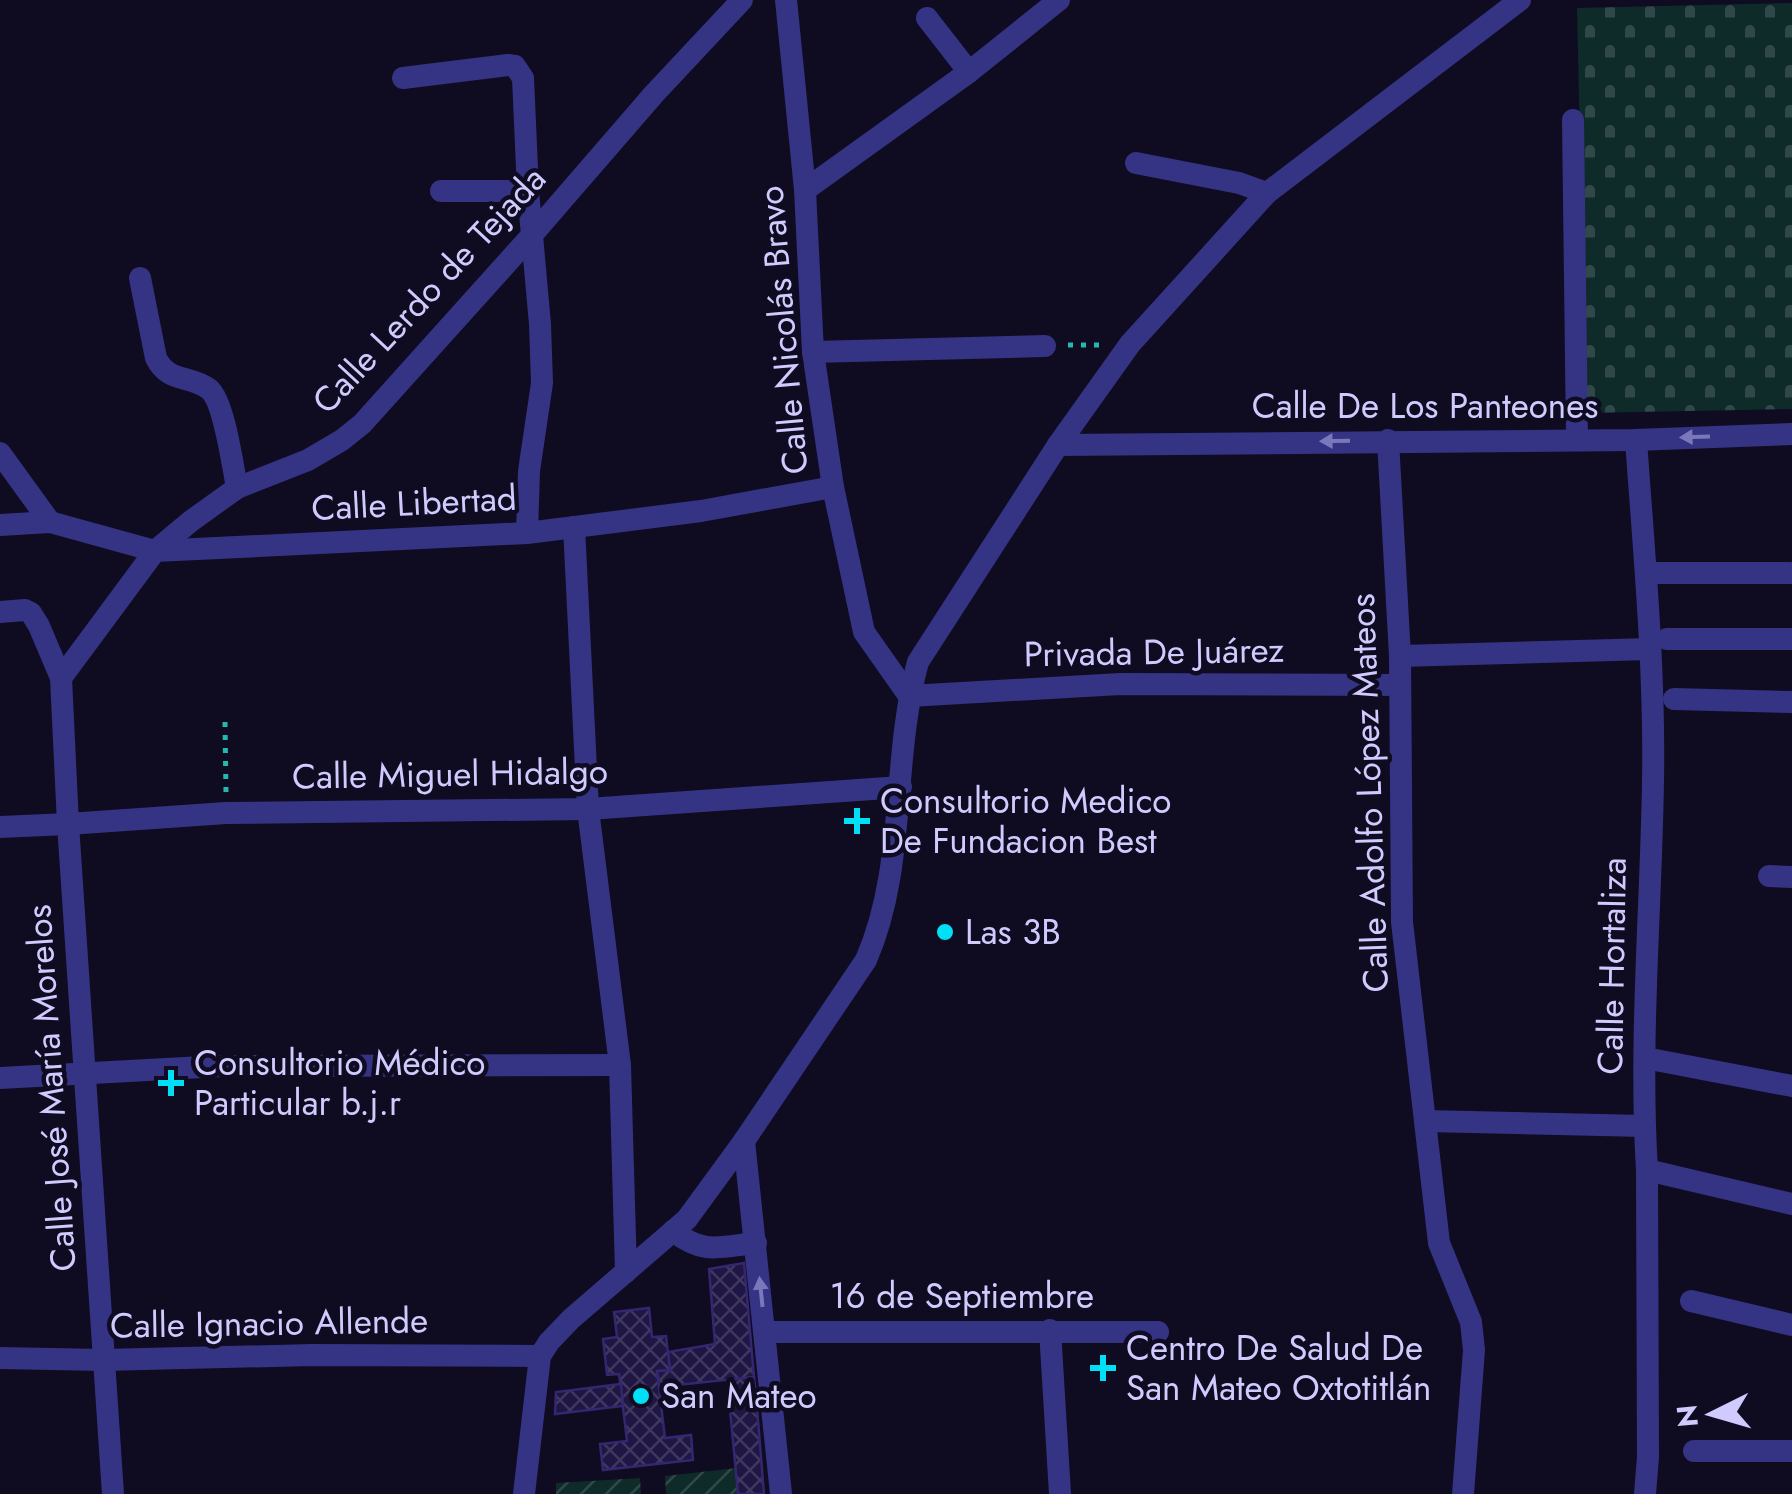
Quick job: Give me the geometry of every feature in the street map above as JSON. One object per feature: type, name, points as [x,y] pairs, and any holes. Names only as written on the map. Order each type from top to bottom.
[{"type":"street","name":"Calle Lerdo de Tejada","points":[[61,678],[155,552],[191,521],[237,488],[308,460],[362,424],[742,0]]},
{"type":"street","name":"Calle Nicolás Bravo","points":[[786,0],[805,190],[813,352],[833,487],[864,632],[909,696]]},
{"type":"street","points":[[805,190],[969,72],[1059,0]]},
{"type":"street","points":[[524,1494],[540,1356],[571,1319],[688,1218],[866,960],[880,929],[888,893],[909,696],[918,662],[1058,445],[1130,344],[1267,193],[1520,0]]},
{"type":"street","points":[[927,18],[969,72]]},
{"type":"street","points":[[403,78],[515,66],[523,78],[542,383],[529,472],[527,533]]},
{"type":"street","points":[[1573,120],[1577,440]]},
{"type":"street","points":[[1136,163],[1240,183],[1267,193]]},
{"type":"street","points":[[442,191],[528,191]]},
{"type":"street","points":[[140,278],[156,358],[162,369],[207,387],[219,402],[237,488]]},
{"type":"street","points":[[813,352],[1045,346]]},
{"type":"street","name":"Calle De Los Panteones","points":[[1058,445],[1636,440],[1792,434]]},
{"type":"street","name":"Calle Adolfo López Mateos","points":[[1388,440],[1400,656],[1402,922],[1439,1243],[1471,1322],[1474,1350],[1462,1494]]},
{"type":"street","name":"Calle Hortaliza","points":[[1636,440],[1646,573],[1658,644],[1652,701],[1647,920],[1645,1494]]},
{"type":"street","points":[[0,453],[50,522]]},
{"type":"street","name":"Calle Libertad","points":[[0,525],[50,522],[155,552],[527,533],[701,511],[833,487]]},
{"type":"street","points":[[574,527],[588,809],[620,1065],[626,1272]]},
{"type":"street","points":[[1646,573],[1790,573]]},
{"type":"street","points":[[0,612],[31,613],[61,678]]},
{"type":"street","points":[[1400,656],[1792,639]]},
{"type":"street","name":"Calle José María Morelos","points":[[61,678],[113,1494]]},
{"type":"street","name":"Privada De Juárez","points":[[909,696],[1120,684],[1400,685]]},
{"type":"street","points":[[1674,699],[1792,702]]},
{"type":"street","name":"Calle Miguel Hidalgo","points":[[0,827],[226,812],[588,809],[902,787]]},
{"type":"street","points":[[1645,1058],[1792,1086]]},
{"type":"street","points":[[0,1078],[221,1066],[620,1065]]},
{"type":"street","points":[[1425,1122],[1644,1126]]},
{"type":"street","points":[[744,1141],[781,1494]]},
{"type":"street","points":[[1646,1170],[1792,1204]]},
{"type":"street","points":[[672,1231],[690,1244],[706,1249],[756,1243]]},
{"type":"street","points":[[1691,1301],[1792,1325]]},
{"type":"street","points":[[1050,1330],[1060,1494]]},
{"type":"street","name":"16 de Septiembre","points":[[766,1332],[1158,1332]]},
{"type":"street","name":"Calle Ignacio Allende","points":[[0,1358],[540,1356]]},
{"type":"street","points":[[1694,1451],[1792,1452]]},
{"type":"path","points":[[1045,346],[1130,344]]},
{"type":"path","points":[[225,722],[226,812]]},
{"type":"green space","points":[[1792,3],[1792,409],[1586,413],[1577,8]]},
{"type":"green space","points":[[737,1468],[739,1494],[666,1494],[665,1476]]},
{"type":"green space","points":[[640,1478],[641,1494],[556,1494],[556,1483]]},
{"type":"building","points":[[744,1263],[754,1377],[659,1387],[657,1371],[670,1370],[668,1352],[715,1344],[709,1269]]},
{"type":"building","name":"San Mateo","points":[[649,1308],[652,1337],[666,1336],[670,1370],[657,1371],[665,1438],[691,1435],[693,1460],[603,1470],[600,1444],[627,1441],[619,1374],[607,1375],[603,1339],[617,1337],[614,1312]]},
{"type":"building","points":[[754,1377],[756,1395],[729,1399],[728,1380]]},
{"type":"building","points":[[621,1384],[623,1406],[555,1414],[556,1392]]},
{"type":"building","points":[[756,1395],[764,1494],[738,1494],[729,1399]]},
{"type":"place","name":"Consultorio Medico De Fundacion Best","points":[[857,821]]},
{"type":"place","name":"Las 3B","points":[[945,932]]},
{"type":"place","name":"Consultorio Médico Particular b.j.r","points":[[171,1083]]},
{"type":"place","name":"Centro De Salud De San Mateo Oxtotitlán","points":[[1103,1368]]},
{"type":"place","name":"San Mateo","points":[[641,1396]]}]
